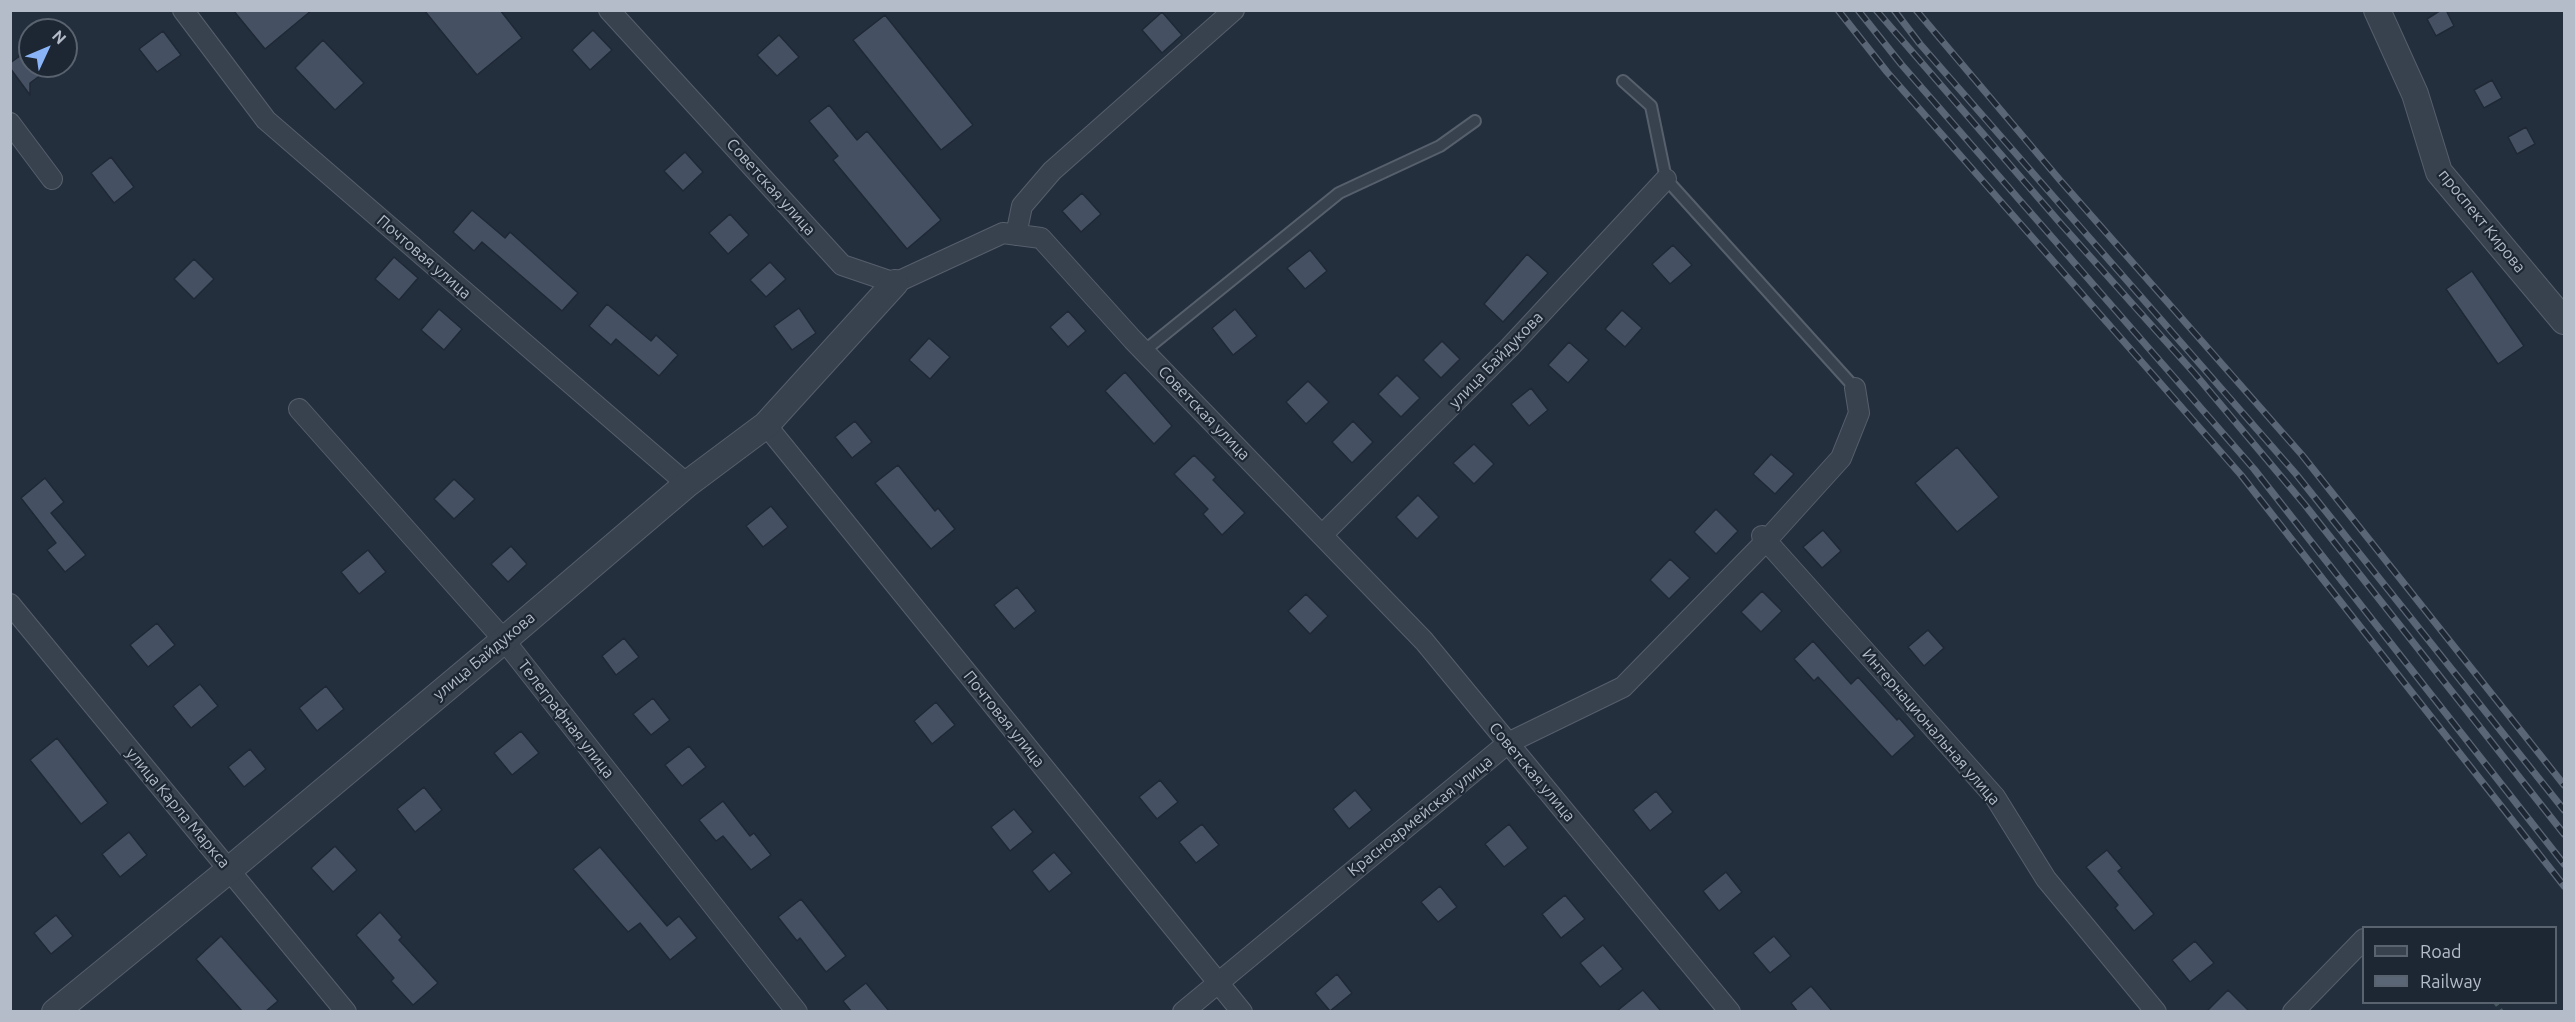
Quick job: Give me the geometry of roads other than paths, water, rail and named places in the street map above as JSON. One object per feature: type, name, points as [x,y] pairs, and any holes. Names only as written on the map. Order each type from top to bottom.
[{"type":"street","name":"Почтовая улица","points":[[183,10],[266,120],[687,484]]},
{"type":"street","name":"Советская улица","points":[[609,10],[842,265],[895,283],[1003,233],[1041,238],[1144,351],[1424,641],[1730,1011]]},
{"type":"street","points":[[1016,235],[1022,206],[1052,171],[1234,10]]},
{"type":"street","name":"проспект Кирова","points":[[2377,10],[2415,93],[2439,172],[2565,321]]},
{"type":"street","points":[[10,123],[52,179]]},
{"type":"street","name":"улица Байдукова","points":[[1322,535],[1509,348],[1666,179]]},
{"type":"street","name":"улица Байдукова","points":[[55,1011],[230,870],[687,484],[766,425],[895,283]]},
{"type":"street","name":"Красноармейская улица","points":[[1183,1011],[1508,743],[1623,687],[1841,458],[1859,413],[1855,388]]},
{"type":"street","name":"Телеграфная улица","points":[[298,409],[504,640],[797,1011]]},
{"type":"street","name":"Почтовая улица","points":[[766,425],[1242,1011]]},
{"type":"street","name":"Интернациональная улица","points":[[1764,538],[1995,797],[2046,879],[2156,1011]]},
{"type":"street","name":"улица Карла Маркса","points":[[10,604],[346,1011]]},
{"type":"street","points":[[2293,1011],[2362,941]]},
{"type":"lane","points":[[1623,81],[1651,106],[1666,179],[1855,388]]},
{"type":"lane","points":[[1144,351],[1339,193],[1440,146],[1475,121]]},
{"type":"railway","points":[[1838,10],[1887,72],[2241,475],[2564,886]]},
{"type":"railway","points":[[1858,10],[1901,64],[2254,469],[2564,864]]},
{"type":"railway","points":[[1876,10],[2061,224],[2195,374],[2305,505],[2564,834]]},
{"type":"railway","points":[[1894,10],[1920,44],[2296,474],[2564,810]]},
{"type":"railway","points":[[1916,10],[2059,179],[2302,455],[2564,785]]}]
